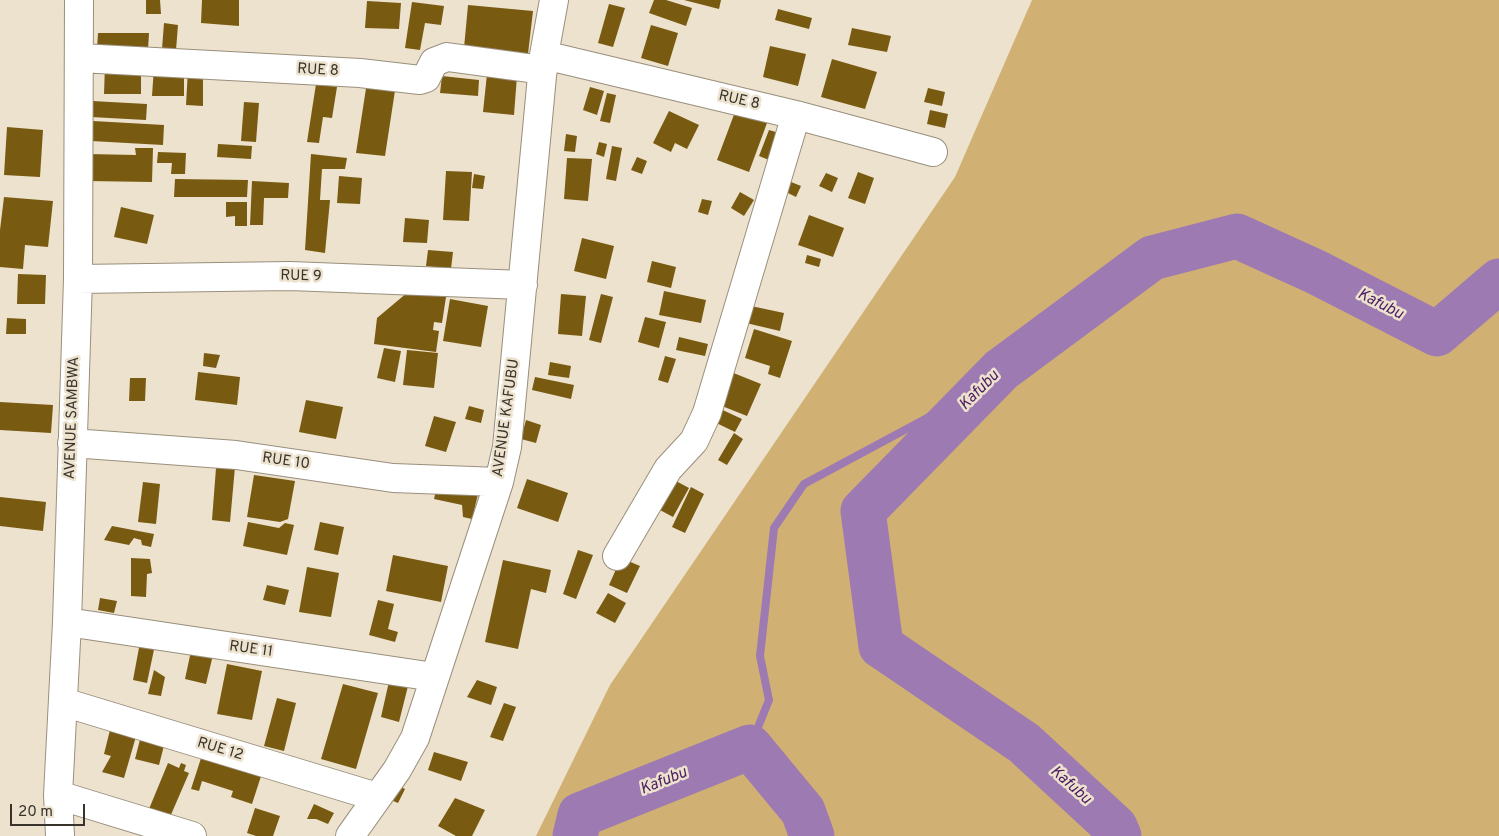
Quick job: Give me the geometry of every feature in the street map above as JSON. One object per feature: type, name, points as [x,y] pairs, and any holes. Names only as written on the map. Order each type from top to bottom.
[{"type":"street","name":"AVENUE SAMBWA","points":[[60,836],[58,795],[67,622],[78,278],[79,0]]},
{"type":"street","name":"AVENUE KAFUBU","points":[[350,836],[397,770],[415,738],[499,482],[506,447],[544,63],[554,0]]},
{"type":"street","name":"RUE 8","points":[[80,58],[360,73],[420,80],[426,78],[434,62],[447,57],[544,63],[796,114],[933,152]]},
{"type":"street","points":[[617,556],[668,469],[694,441],[707,413],[796,114]]},
{"type":"street","name":"RUE 9","points":[[78,278],[290,276],[523,285]]},
{"type":"street","name":"RUE 10","points":[[72,443],[236,455],[393,478],[499,482]]},
{"type":"street","name":"RUE 11","points":[[67,622],[434,677]]},
{"type":"street","name":"RUE 12","points":[[63,702],[377,797]]},
{"type":"street","points":[[58,795],[192,836]]},
{"type":"shaded area","points":[[1032,0],[1499,0],[1499,836],[536,836],[610,685],[955,177]]},
{"type":"building","points":[[146,0],[160,0],[161,14],[146,14]]},
{"type":"building","points":[[202,0],[239,0],[239,26],[201,23]]},
{"type":"building","points":[[654,0],[666,0],[692,8],[686,26],[649,13]]},
{"type":"building","points":[[684,0],[721,0],[719,9]]},
{"type":"building","points":[[367,1],[401,3],[399,29],[365,28]]},
{"type":"building","points":[[412,2],[444,6],[441,25],[425,23],[420,50],[405,48]]},
{"type":"building","points":[[609,4],[625,8],[613,47],[598,43]]},
{"type":"building","points":[[468,5],[533,11],[528,54],[464,48]]},
{"type":"building","points":[[778,9],[812,18],[809,29],[775,20]]},
{"type":"building","points":[[164,23],[178,25],[176,50],[162,49]]},
{"type":"building","points":[[651,25],[678,33],[668,66],[641,58]]},
{"type":"building","points":[[852,28],[891,36],[887,52],[848,45]]},
{"type":"building","points":[[98,33],[149,33],[148,50],[97,49]]},
{"type":"building","points":[[770,46],[806,54],[798,86],[763,77]]},
{"type":"building","points":[[832,59],[877,72],[865,109],[821,97]]},
{"type":"building","points":[[105,64],[141,64],[141,94],[104,94]]},
{"type":"building","points":[[154,67],[184,68],[184,96],[152,96]]},
{"type":"building","points":[[188,69],[203,69],[203,106],[186,105]]},
{"type":"building","points":[[487,74],[517,76],[514,115],[483,112]]},
{"type":"building","points":[[442,76],[479,80],[478,96],[440,93]]},
{"type":"building","points":[[367,82],[396,84],[385,156],[356,153]]},
{"type":"building","points":[[316,84],[337,87],[332,118],[323,117],[319,143],[307,142]]},
{"type":"building","points":[[590,87],[604,91],[597,115],[583,110]]},
{"type":"building","points":[[928,88],[945,92],[942,106],[924,102]]},
{"type":"building","points":[[607,93],[616,95],[610,123],[600,121]]},
{"type":"building","points":[[92,101],[147,104],[146,120],[91,117]]},
{"type":"building","points":[[244,102],[259,103],[256,142],[241,141]]},
{"type":"building","points":[[930,110],[948,114],[945,128],[927,124]]},
{"type":"building","points":[[669,111],[699,125],[687,149],[675,143],[671,152],[653,143]]},
{"type":"building","points":[[735,112],[767,123],[749,172],[717,160]]},
{"type":"building","points":[[93,121],[164,125],[163,145],[91,141]]},
{"type":"building","points":[[7,127],[43,130],[40,177],[4,175]]},
{"type":"building","points":[[769,130],[779,133],[769,160],[759,156]]},
{"type":"building","points":[[566,134],[577,136],[575,152],[564,151]]},
{"type":"building","points":[[599,142],[607,144],[604,157],[596,154]]},
{"type":"building","points":[[218,144],[252,146],[251,159],[217,157]]},
{"type":"building","points":[[612,146],[622,148],[616,181],[606,179]]},
{"type":"building","points":[[135,148],[153,148],[152,182],[87,181],[87,154],[136,155]]},
{"type":"building","points":[[158,152],[186,153],[185,174],[171,174],[172,163],[157,163]]},
{"type":"building","points":[[311,154],[347,158],[345,169],[322,169],[320,200],[330,200],[325,253],[305,250]]},
{"type":"building","points":[[637,157],[647,161],[642,174],[631,170]]},
{"type":"building","points":[[567,158],[592,159],[588,201],[564,199]]},
{"type":"building","points":[[446,171],[472,172],[469,221],[443,220]]},
{"type":"building","points":[[858,172],[874,178],[865,204],[848,198]]},
{"type":"building","points":[[826,173],[838,178],[832,192],[819,186]]},
{"type":"building","points":[[474,174],[485,176],[483,189],[472,188]]},
{"type":"building","points":[[339,176],[362,178],[360,204],[337,203]]},
{"type":"building","points":[[175,179],[248,180],[247,197],[174,197]]},
{"type":"building","points":[[252,181],[289,183],[288,198],[264,198],[263,225],[250,225]]},
{"type":"building","points":[[791,182],[801,186],[796,197],[786,192]]},
{"type":"building","points":[[740,192],[754,200],[744,216],[731,208]]},
{"type":"building","points":[[4,197],[53,201],[48,247],[25,245],[23,269],[0,267],[0,230]]},
{"type":"building","points":[[702,199],[712,201],[708,215],[698,212]]},
{"type":"building","points":[[226,202],[247,202],[247,226],[235,226],[235,216],[226,217]]},
{"type":"building","points":[[121,207],[154,215],[147,244],[114,237]]},
{"type":"building","points":[[809,215],[844,228],[833,257],[798,245]]},
{"type":"building","points":[[405,218],[429,220],[427,243],[403,242]]},
{"type":"building","points":[[582,238],[614,246],[606,279],[574,271]]},
{"type":"building","points":[[428,250],[453,252],[451,269],[426,266]]},
{"type":"building","points":[[807,255],[821,259],[819,267],[805,263]]},
{"type":"building","points":[[652,261],[676,267],[671,288],[647,282]]},
{"type":"building","points":[[18,274],[46,275],[45,304],[17,304]]},
{"type":"building","points":[[664,291],[706,300],[701,323],[659,315]]},
{"type":"building","points":[[408,292],[446,297],[442,323],[434,322],[433,330],[439,331],[436,352],[374,344],[377,318]]},
{"type":"building","points":[[561,294],[586,296],[582,336],[558,334]]},
{"type":"building","points":[[601,294],[613,297],[601,343],[589,340]]},
{"type":"building","points":[[450,299],[488,306],[481,347],[443,341]]},
{"type":"building","points":[[751,306],[784,313],[780,331],[746,323]]},
{"type":"building","points":[[645,317],[666,322],[659,348],[638,342]]},
{"type":"building","points":[[7,318],[26,319],[26,334],[6,334]]},
{"type":"building","points":[[754,329],[792,341],[780,378],[768,374],[770,366],[745,358]]},
{"type":"building","points":[[679,337],[708,344],[705,356],[676,350]]},
{"type":"building","points":[[384,348],[401,351],[395,382],[377,378]]},
{"type":"building","points":[[407,350],[438,353],[434,388],[403,385]]},
{"type":"building","points":[[204,353],[220,355],[216,368],[203,366]]},
{"type":"building","points":[[665,356],[676,359],[668,383],[658,380]]},
{"type":"building","points":[[550,362],[571,366],[569,378],[548,375]]},
{"type":"building","points":[[198,372],[240,377],[237,405],[195,400]]},
{"type":"building","points":[[731,372],[761,384],[747,416],[717,404]]},
{"type":"building","points":[[535,377],[574,385],[571,399],[532,390]]},
{"type":"building","points":[[130,378],[146,378],[145,401],[129,401]]},
{"type":"building","points":[[306,400],[343,407],[336,439],[299,432]]},
{"type":"building","points":[[0,402],[53,405],[51,433],[0,430]]},
{"type":"building","points":[[469,406],[484,410],[481,423],[465,419]]},
{"type":"building","points":[[714,406],[742,419],[735,432],[708,419]]},
{"type":"building","points":[[434,416],[456,422],[446,452],[425,446]]},
{"type":"building","points":[[526,420],[541,425],[536,443],[521,439]]},
{"type":"building","points":[[734,433],[743,439],[727,465],[718,460]]},
{"type":"building","points":[[217,455],[236,456],[230,522],[212,520]]},
{"type":"building","points":[[254,475],[295,481],[288,519],[280,522],[247,517]]},
{"type":"building","points":[[527,479],[568,493],[558,522],[517,508]]},
{"type":"building","points":[[438,481],[479,490],[472,519],[463,517],[462,505],[434,499]]},
{"type":"building","points":[[676,481],[689,488],[673,517],[660,510]]},
{"type":"building","points":[[143,482],[160,484],[156,524],[138,522]]},
{"type":"building","points":[[691,487],[704,494],[685,533],[672,527]]},
{"type":"building","points":[[0,497],[46,502],[43,531],[0,526]]},
{"type":"building","points":[[248,522],[279,528],[285,523],[294,525],[287,555],[243,546]]},
{"type":"building","points":[[320,522],[344,527],[338,555],[314,550]]},
{"type":"building","points":[[112,526],[154,534],[151,547],[142,545],[141,540],[134,538],[129,545],[104,540]]},
{"type":"building","points":[[578,550],[593,555],[576,599],[563,594]]},
{"type":"building","points":[[393,555],[448,566],[441,602],[386,591]]},
{"type":"building","points":[[131,558],[150,559],[152,573],[147,574],[146,597],[131,596]]},
{"type":"building","points":[[621,558],[640,566],[627,593],[609,585]]},
{"type":"building","points":[[503,560],[551,570],[546,593],[531,589],[518,649],[485,642]]},
{"type":"building","points":[[307,567],[339,573],[331,617],[299,612]]},
{"type":"building","points":[[267,585],[289,590],[285,605],[263,600]]},
{"type":"building","points":[[608,593],[626,603],[615,623],[596,613]]},
{"type":"building","points":[[100,598],[117,601],[114,613],[98,610]]},
{"type":"building","points":[[378,600],[394,604],[388,629],[398,632],[395,642],[369,635]]},
{"type":"building","points":[[141,637],[156,640],[147,683],[133,680]]},
{"type":"building","points":[[191,651],[213,655],[206,684],[185,679]]},
{"type":"building","points":[[227,664],[262,671],[252,720],[217,714]]},
{"type":"building","points":[[154,670],[165,677],[161,696],[148,694]]},
{"type":"building","points":[[390,677],[409,682],[399,722],[381,717]]},
{"type":"building","points":[[477,680],[497,687],[491,705],[467,697]]},
{"type":"building","points":[[343,684],[378,693],[356,769],[321,759]]},
{"type":"building","points":[[277,698],[296,703],[284,751],[264,746]]},
{"type":"building","points":[[504,703],[516,707],[503,741],[490,737]]},
{"type":"building","points":[[111,726],[137,733],[124,778],[102,772],[111,756],[104,754]]},
{"type":"building","points":[[143,728],[167,734],[159,765],[135,759]]},
{"type":"building","points":[[203,752],[263,770],[252,804],[231,797],[233,791],[202,781],[199,791],[191,789]]},
{"type":"building","points":[[434,752],[468,762],[461,781],[428,770]]},
{"type":"building","points":[[168,763],[179,768],[181,763],[186,765],[184,771],[189,773],[170,817],[149,809]]},
{"type":"building","points":[[393,783],[405,789],[398,803],[386,798]]},
{"type":"building","points":[[455,798],[485,810],[472,836],[456,836],[438,826]]},
{"type":"building","points":[[314,804],[334,813],[328,824],[316,819],[307,819]]},
{"type":"building","points":[[255,808],[280,816],[273,836],[256,836],[247,833]]},
{"type":"waterway","name":"Kafubu","points":[[1119,836],[1115,827],[1024,743],[881,646],[863,511],[1001,370],[1152,258],[1237,236],[1316,272],[1437,334],[1499,281]]},
{"type":"waterway","points":[[750,747],[769,700],[760,656],[774,528],[804,484],[983,388]]},
{"type":"waterway","name":"Kafubu","points":[[575,836],[580,815],[750,747],[803,811],[812,836]]}]
